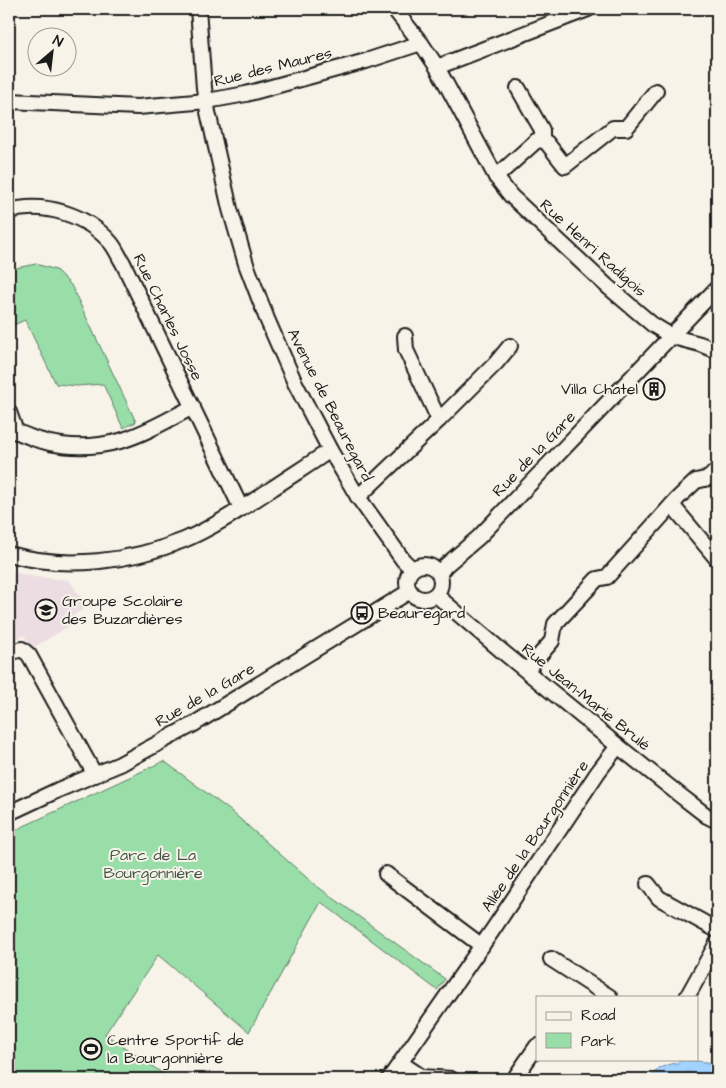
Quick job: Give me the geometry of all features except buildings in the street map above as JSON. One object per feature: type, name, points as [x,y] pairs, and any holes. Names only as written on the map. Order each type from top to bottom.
[{"type":"street","name":"Avenue de Beauregard","points":[[198,9],[206,101],[230,209],[246,264],[267,319],[295,382],[330,450],[358,497],[403,560],[412,569]]},
{"type":"street","name":"Rue Henri Radigois","points":[[394,9],[422,43],[437,67],[496,177],[511,196],[607,286],[653,325],[672,336],[717,351]]},
{"type":"street","points":[[437,67],[588,9]]},
{"type":"street","name":"Rue des Maures","points":[[9,101],[138,107],[206,101],[246,94],[366,61],[422,43]]},
{"type":"street","points":[[518,88],[542,130],[542,140]]},
{"type":"street","points":[[496,177],[536,141],[542,140],[547,143],[565,166],[613,128],[626,128],[656,91]]},
{"type":"street","name":"Rue Charles Josse","points":[[9,210],[30,208],[56,210],[83,221],[112,244],[123,263],[241,508]]},
{"type":"street","name":"Rue de la Gare","points":[[440,573],[445,566],[479,537],[717,288]]},
{"type":"street","points":[[405,336],[406,350],[440,420]]},
{"type":"street","points":[[358,497],[440,420],[496,363],[510,346]]},
{"type":"street","points":[[9,412],[12,430],[32,439],[58,445],[100,445],[134,436],[193,407]]},
{"type":"street","points":[[9,554],[56,562],[79,562],[118,559],[153,551],[185,539],[241,508],[330,450]]},
{"type":"street","points":[[527,670],[552,641],[555,624],[597,579],[607,577],[696,481],[709,478],[717,470]]},
{"type":"street","points":[[672,505],[717,559]]},
{"type":"street","points":[[422,564],[427,564],[440,573],[442,584],[436,594],[425,599],[419,598],[410,591],[407,580],[412,569],[422,564]]},
{"type":"street","name":"Rue de la Gare","points":[[9,812],[120,764],[226,705],[410,591]]},
{"type":"street","name":"Rue Jean-Marie Brulé","points":[[436,594],[503,652],[618,746],[707,816],[717,821]]},
{"type":"street","points":[[9,653],[22,649],[29,655],[95,775]]},
{"type":"street","name":"Allée de la Bourgonnière","points":[[389,1079],[482,946],[598,772],[618,746]]},
{"type":"street","points":[[386,874],[482,946]]},
{"type":"street","points":[[648,884],[660,898],[717,930]]},
{"type":"street","points":[[689,996],[717,943]]},
{"type":"street","points":[[551,959],[608,996]]},
{"type":"street","points":[[514,1079],[536,1047]]},
{"type":"street","points":[[401,1063],[422,1077],[451,1079]]},
{"type":"shaded area","name":"Groupe Scolaire des Buzardières","points":[[9,571],[35,577],[69,580],[87,607],[74,615],[77,621],[31,649],[24,635],[9,644]]},
{"type":"green space","points":[[36,264],[56,270],[71,285],[136,422],[123,428],[103,384],[77,386],[56,384],[25,320],[9,327],[9,271]]},
{"type":"green space","name":"Parc de La Bourgonnière","points":[[164,761],[232,812],[314,884],[445,979],[437,990],[321,902],[249,1032],[158,955],[105,1034],[171,1079],[9,1079],[9,833]]},
{"type":"water","points":[[684,1060],[717,1063],[717,1079],[649,1079],[659,1068]]},
{"type":"place","name":"Villa Chatel","points":[[654,389]]},
{"type":"place","name":"Groupe Scolaire des Buzardières","points":[[46,610]]},
{"type":"place","name":"Beauregard","points":[[362,613]]},
{"type":"place","name":"Centre Sportif de la Bourgonnière","points":[[91,1049]]}]
